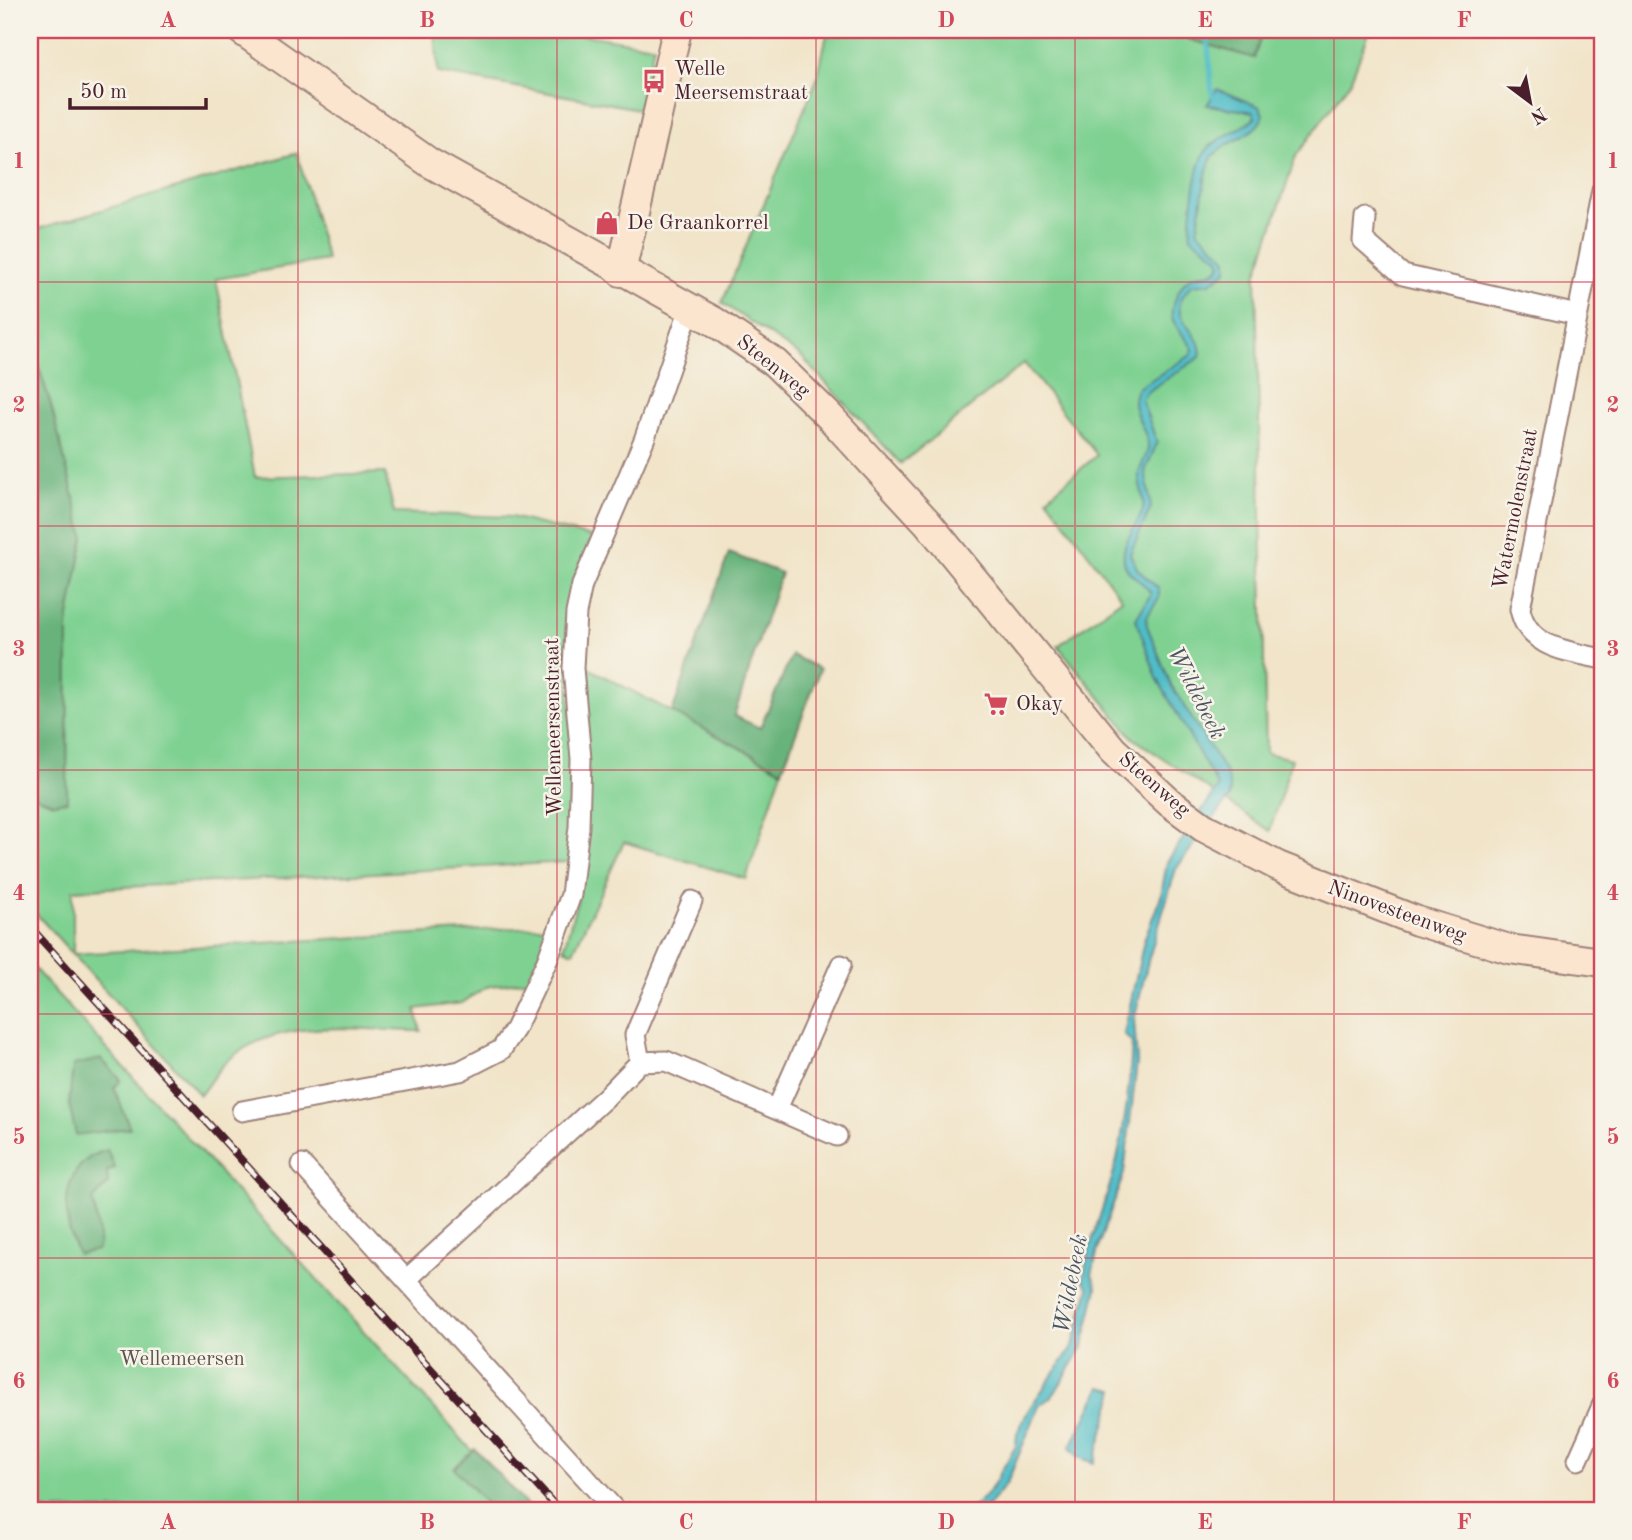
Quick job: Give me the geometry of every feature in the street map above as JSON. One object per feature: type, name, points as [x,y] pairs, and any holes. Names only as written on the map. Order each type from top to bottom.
[{"type":"main road","name":"Steenweg","points":[[241,30],[430,163],[621,272],[690,308],[775,363],[830,416],[979,583],[1113,750],[1169,802],[1203,827]]},
{"type":"main road","points":[[621,272],[677,30]]},
{"type":"main road","name":"Ninovesteenweg","points":[[1203,827],[1278,866],[1417,921],[1509,949],[1602,962]]},
{"type":"street","name":"Watermolenstraat","points":[[1602,191],[1520,609],[1523,624],[1533,637],[1548,645],[1602,659]]},
{"type":"street","points":[[1365,218],[1363,240],[1403,275],[1577,315]]},
{"type":"street","name":"Wellemeersenstraat","points":[[242,1111],[460,1071],[501,1050],[515,1029],[547,961],[570,895],[579,814],[581,760],[573,668],[576,613],[582,585],[644,440],[690,308]]},
{"type":"street","points":[[640,1062],[635,1035],[692,901]]},
{"type":"street","points":[[777,1109],[841,965]]},
{"type":"street","points":[[406,1280],[596,1107],[640,1062],[666,1061],[837,1136]]},
{"type":"street","points":[[302,1165],[615,1510]]},
{"type":"street","points":[[1578,1460],[1602,1406]]},
{"type":"green space","points":[[435,30],[553,30],[654,46],[639,109],[438,73]]},
{"type":"green space","points":[[828,30],[1191,30],[1188,39],[1254,58],[1263,30],[1370,30],[1350,82],[1296,156],[1256,276],[1266,753],[1292,759],[1270,831],[1133,738],[1058,646],[1122,599],[1047,498],[1097,455],[1024,363],[901,464],[801,356],[722,303],[817,79]]},
{"type":"green space","points":[[1191,30],[1263,30],[1254,58],[1188,39]]},
{"type":"green space","points":[[297,153],[327,260],[216,279],[255,477],[385,473],[394,513],[511,517],[592,537],[579,568],[566,620],[572,739],[569,862],[73,890],[73,954],[552,926],[528,980],[486,987],[462,1003],[416,1009],[421,1031],[345,1028],[294,1031],[270,1037],[227,1061],[200,1095],[30,907],[30,794],[53,803],[67,801],[68,621],[84,537],[50,402],[30,340],[30,231]]},
{"type":"green space","points":[[30,340],[50,402],[84,537],[68,621],[67,801],[53,803],[30,794]]},
{"type":"green space","points":[[729,553],[781,573],[734,716],[760,728],[792,655],[820,669],[782,770],[672,712]]},
{"type":"green space","points":[[579,663],[782,770],[746,879],[624,842],[573,952],[564,948],[579,894]]},
{"type":"green space","name":"Wellemeersen","points":[[30,964],[526,1510],[30,1510]]},
{"type":"green space","points":[[101,1059],[121,1080],[114,1088],[130,1128],[76,1135],[69,1105],[73,1065]]},
{"type":"green space","points":[[107,1150],[115,1168],[107,1171],[108,1184],[93,1200],[99,1233],[98,1250],[78,1254],[68,1223],[68,1192],[80,1166],[92,1156]]},
{"type":"green space","points":[[475,1449],[531,1510],[492,1510],[454,1468]]},
{"type":"water","points":[[1217,89],[1260,107],[1263,115],[1255,128],[1213,156],[1207,171],[1197,230],[1227,259],[1227,270],[1210,283],[1192,285],[1179,307],[1185,324],[1197,339],[1200,357],[1147,392],[1142,400],[1157,443],[1145,471],[1151,507],[1130,554],[1138,570],[1159,589],[1159,598],[1146,617],[1147,626],[1171,685],[1226,773],[1230,788],[1229,798],[1176,869],[1148,961],[1134,1020],[1137,1062],[1124,1173],[1099,1244],[1092,1274],[1097,1288],[1083,1347],[1054,1394],[1039,1406],[1007,1483],[985,1510],[970,1510],[989,1492],[1016,1446],[1017,1433],[1029,1409],[1073,1346],[1089,1288],[1083,1280],[1086,1263],[1114,1171],[1123,1128],[1132,1043],[1124,1034],[1144,940],[1161,896],[1167,862],[1218,787],[1157,678],[1136,619],[1151,594],[1145,585],[1128,571],[1124,561],[1127,541],[1143,507],[1139,474],[1148,448],[1135,409],[1135,395],[1138,388],[1191,355],[1193,349],[1173,320],[1173,306],[1187,280],[1193,276],[1211,273],[1221,264],[1218,257],[1191,237],[1192,206],[1199,168],[1202,158],[1211,146],[1255,117],[1253,112],[1207,105]]},
{"type":"water","points":[[1101,1387],[1115,1390],[1094,1463],[1080,1458],[1070,1448]]},
{"type":"waterway","name":"Wildebeek","points":[[1207,30],[1212,95],[1219,98]]},
{"type":"railway","points":[[30,927],[559,1510]]},
{"type":"place","name":"Welle Meersemstraat","points":[[654,81]]},
{"type":"place","name":"De Graankorrel","points":[[607,223]]},
{"type":"place","name":"Okay","points":[[996,704]]}]
